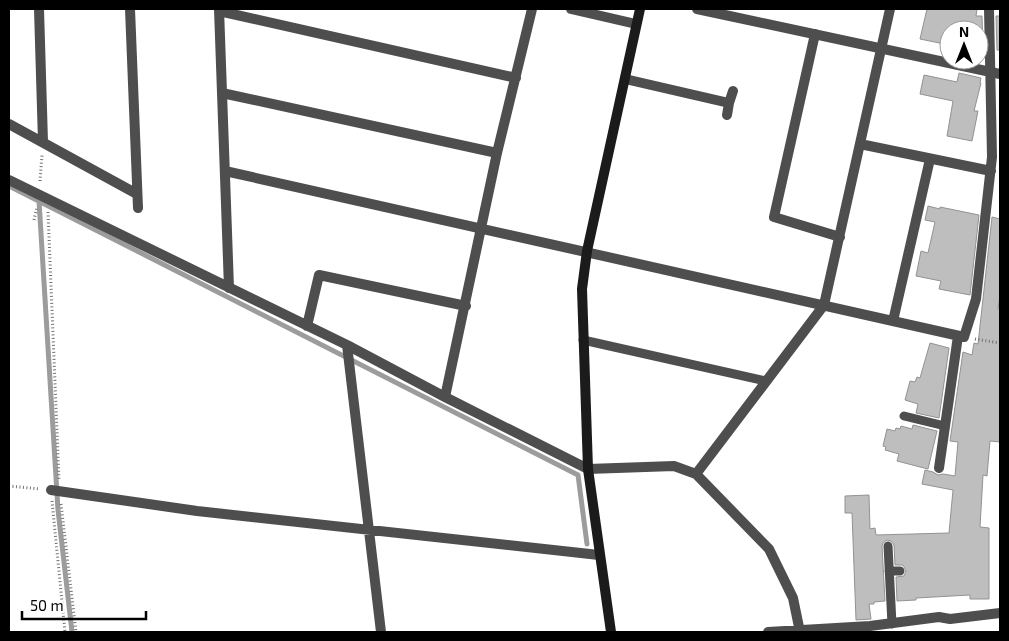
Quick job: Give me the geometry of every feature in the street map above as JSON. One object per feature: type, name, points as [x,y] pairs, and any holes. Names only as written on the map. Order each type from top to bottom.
[{"type":"street","points":[[39,9],[44,142]]},
{"type":"street","points":[[130,9],[138,208]]},
{"type":"street","points":[[445,397],[498,153],[532,9]]},
{"type":"street","points":[[571,9],[636,24]]},
{"type":"street","points":[[611,632],[588,469],[582,289],[587,251],[640,9]]},
{"type":"street","points":[[697,9],[1000,74]]},
{"type":"street","points":[[696,474],[824,305],[890,9]]},
{"type":"street","points":[[939,468],[961,336],[976,299],[991,171],[989,9]]},
{"type":"street","points":[[229,288],[219,10],[516,78]]},
{"type":"street","points":[[816,34],[774,217],[840,237]]},
{"type":"street","points":[[624,79],[729,103]]},
{"type":"street","points":[[726,115],[733,90]]},
{"type":"street","points":[[222,93],[498,153]]},
{"type":"street","points":[[9,124],[137,194]]},
{"type":"street","points":[[860,144],[991,171]]},
{"type":"street","points":[[893,321],[930,159]]},
{"type":"street","points":[[225,171],[961,336]]},
{"type":"street","points":[[9,180],[347,345],[588,469],[674,466],[696,474],[769,549],[793,598],[800,632]]},
{"type":"street","points":[[307,326],[319,275],[466,306]]},
{"type":"street","points":[[347,345],[381,632]]},
{"type":"street","points":[[55,491],[197,511],[599,555]]},
{"type":"street","points":[[768,632],[870,629],[939,617],[950,619],[1000,613]]},
{"type":"lane","points":[[583,340],[766,381]]},
{"type":"lane","points":[[904,416],[945,426]]},
{"type":"lane","points":[[888,546],[892,624]]},
{"type":"lane","points":[[889,572],[900,571]]},
{"type":"path","points":[[44,142],[43,197],[55,491],[65,632]]},
{"type":"path","points":[[961,336],[1000,342]]},
{"type":"path","points":[[9,486],[55,491]]},
{"type":"path","points":[[55,491],[76,632]]},
{"type":"building","points":[[927,9],[977,9],[976,16],[982,16],[982,20],[939,20],[939,43],[920,39]]},
{"type":"building","points":[[996,16],[1000,16],[1000,50],[997,50]]},
{"type":"building","points":[[959,73],[981,78],[974,111],[978,111],[972,141],[947,136],[953,101],[920,94],[924,75],[957,82]]},
{"type":"building","points":[[928,206],[979,215],[970,295],[939,289],[941,281],[916,276],[921,251],[928,253],[935,222],[925,220]]},
{"type":"building","points":[[992,217],[1000,219],[1000,296],[998,309],[1000,309],[1000,442],[990,441],[987,476],[983,475],[980,527],[989,528],[989,599],[970,599],[970,595],[897,601],[896,577],[904,576],[906,571],[903,565],[895,565],[894,545],[891,541],[887,540],[882,546],[885,601],[869,604],[871,619],[856,620],[852,513],[845,513],[845,496],[869,495],[870,529],[875,528],[876,535],[949,533],[953,490],[922,484],[925,470],[938,475],[955,476],[958,442],[950,441],[963,352],[972,355],[974,343],[978,344]]},
{"type":"building","points":[[930,343],[949,348],[939,418],[916,413],[918,404],[905,400],[910,381],[915,382],[917,377],[920,378]]},
{"type":"building","points":[[913,425],[937,431],[928,469],[897,461],[899,454],[885,450],[886,447],[883,446],[887,429],[895,431],[896,428],[900,429],[901,426],[912,429]]},
{"type":"waterway","points":[[9,186],[578,475],[587,544]]},
{"type":"waterway","points":[[39,201],[58,510],[72,632]]}]
